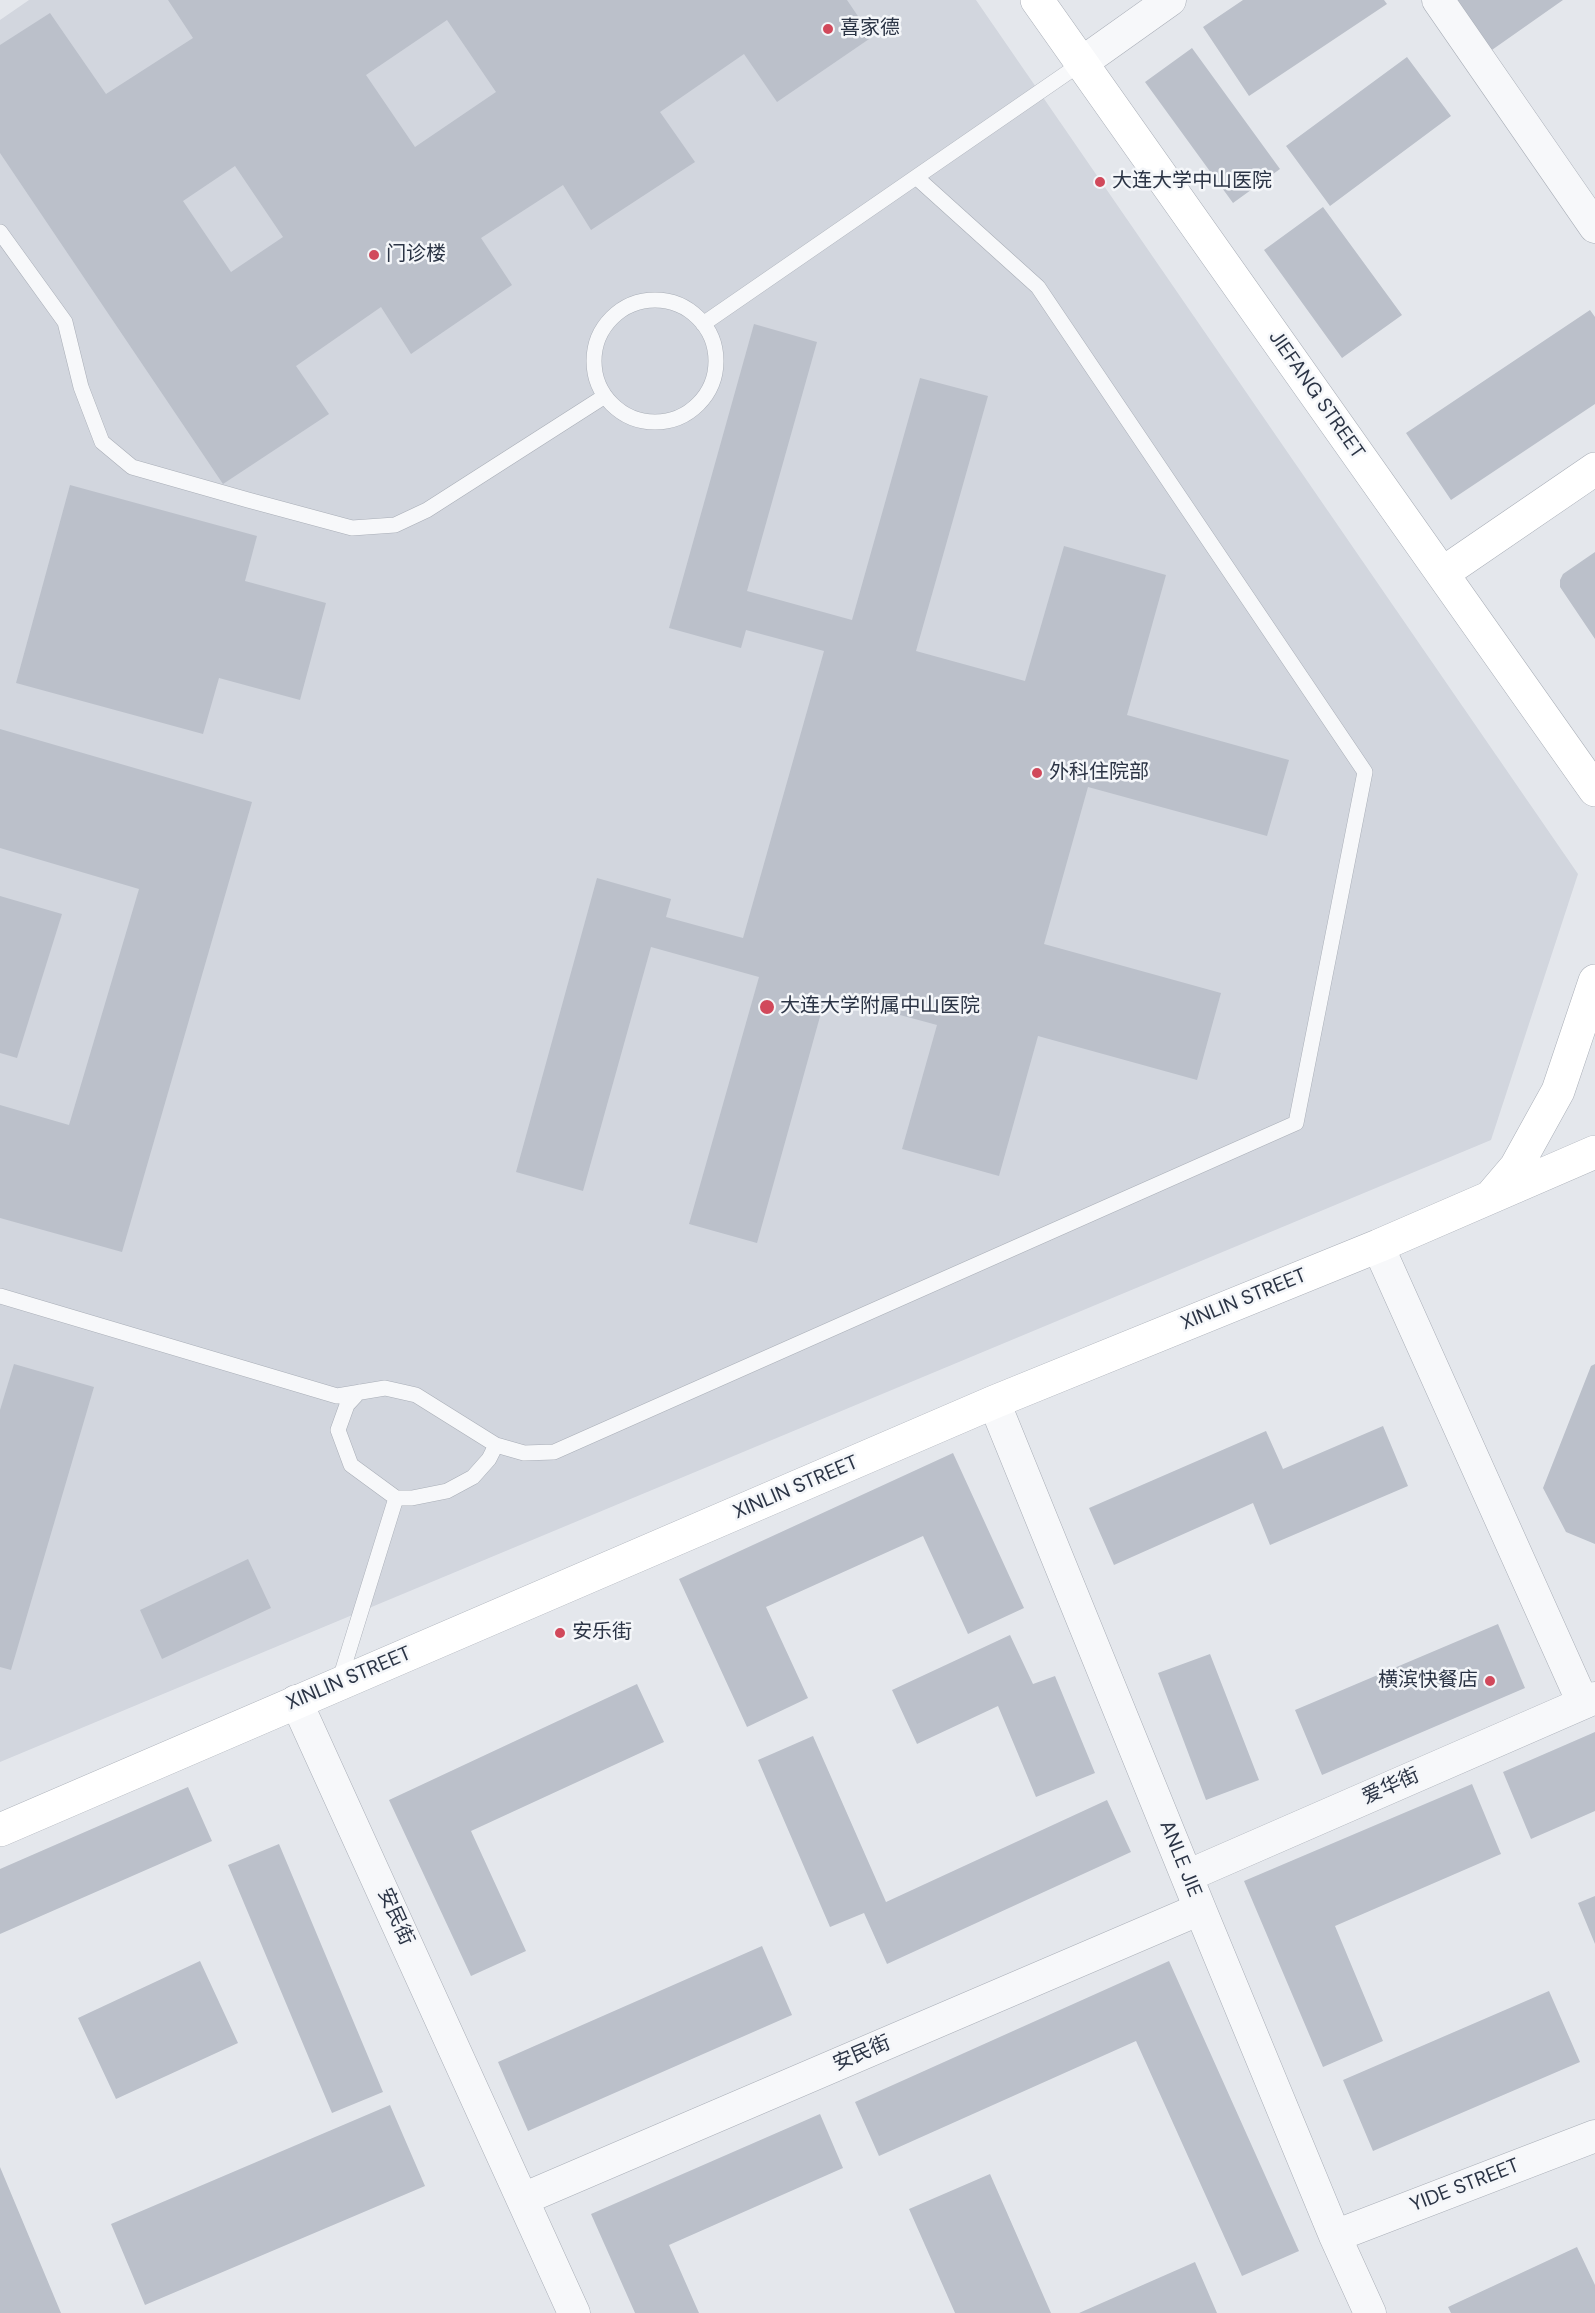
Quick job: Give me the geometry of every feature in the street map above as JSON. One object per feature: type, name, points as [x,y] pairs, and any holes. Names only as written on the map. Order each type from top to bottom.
[{"type":"street","name":"JIEFANG STREET","points":[[1037,0],[1080,64],[1595,790]]},
{"type":"street","points":[[1080,64],[1170,0]]},
{"type":"street","points":[[1438,0],[1595,227]]},
{"type":"street","points":[[1443,573],[1595,469]]},
{"type":"street","points":[[1488,1200],[1516,1167],[1558,1091],[1595,981]]},
{"type":"street","name":"XINLIN STREET","points":[[0,1830],[994,1402],[1378,1246],[1595,1152]]},
{"type":"street","points":[[1378,1246],[1589,1700]]},
{"type":"street","name":"ANLE JIE","points":[[994,1402],[1200,1909],[1335,2236],[1370,2313]]},
{"type":"street","name":"爱华街","points":[[1187,1876],[1589,1700]]},
{"type":"street","name":"安民街","points":[[296,1701],[574,2313]]},
{"type":"street","name":"安民街","points":[[523,2199],[1200,1909]]},
{"type":"street","name":"YIDE STREET","points":[[1335,2236],[1595,2136]]},
{"type":"lane","points":[[703,324],[1080,64]]},
{"type":"lane","points":[[0,1296],[337,1396],[385,1388],[416,1395],[496,1445],[524,1453],[554,1452],[1296,1123],[1365,772],[1038,287],[916,177]]},
{"type":"lane","points":[[0,232],[65,322],[81,387],[102,442],[132,467],[248,500],[352,528],[395,525],[427,510],[605,396]]},
{"type":"lane","points":[[662,300],[681,306],[698,317],[710,333],[716,353],[715,374],[708,392],[694,408],[676,418],[656,422],[637,420],[619,411],[605,396],[596,379],[593,359],[597,340],[607,323],[622,309],[641,301],[662,300]]},
{"type":"lane","points":[[359,1392],[347,1405],[338,1430],[351,1465],[396,1498],[412,1498],[447,1491],[464,1482],[473,1477],[496,1445]]},
{"type":"lane","points":[[338,1685],[396,1498]]},
{"type":"shaded area","name":"大连大学附属中山医院","points":[[29,0],[976,0],[1578,874],[1491,1140],[0,1762],[0,20]]},
{"type":"building","name":"门诊楼","points":[[168,0],[847,0],[872,37],[777,102],[744,54],[660,112],[695,162],[591,230],[563,185],[481,238],[512,285],[411,354],[381,307],[296,366],[329,414],[223,484],[0,153],[0,45],[50,13],[106,94],[193,38]],"holes":[[[447,20],[496,92],[415,147],[366,75]],[[235,166],[283,237],[231,272],[183,201]]]},
{"type":"building","points":[[1243,0],[1384,0],[1387,4],[1249,96],[1203,27]]},
{"type":"building","points":[[1452,0],[1563,0],[1489,52]]},
{"type":"building","points":[[1192,48],[1280,169],[1233,203],[1145,82]]},
{"type":"building","points":[[1407,57],[1451,116],[1330,206],[1286,146]]},
{"type":"building","points":[[1323,207],[1402,315],[1342,358],[1264,250]]},
{"type":"building","points":[[1590,310],[1595,317],[1595,404],[1451,500],[1406,433]]},
{"type":"building","name":"外科住院部","points":[[754,324],[817,342],[747,591],[852,620],[920,378],[988,396],[916,651],[1025,681],[1064,546],[1166,575],[1127,715],[1289,760],[1267,836],[1088,787],[1044,944],[1221,993],[1197,1080],[1038,1036],[999,1176],[902,1149],[937,1025],[826,995],[757,1243],[689,1224],[759,977],[651,947],[583,1191],[516,1172],[597,878],[671,899],[666,917],[743,938],[824,651],[746,630],[741,648],[669,628]]},
{"type":"building","points":[[70,485],[257,536],[245,581],[326,603],[300,700],[219,678],[203,734],[16,683]]},
{"type":"building","points":[[1595,552],[1595,639],[1560,587],[1560,580],[1563,574]]},
{"type":"building","points":[[0,729],[252,802],[122,1252],[0,1218],[0,1105],[69,1125],[139,889],[0,848]]},
{"type":"building","points":[[0,896],[62,914],[17,1058],[0,1053]]},
{"type":"building","points":[[14,1364],[94,1387],[11,1670],[0,1667],[0,1410]]},
{"type":"building","points":[[1595,1364],[1595,1544],[1566,1532],[1543,1488],[1591,1366]]},
{"type":"building","points":[[1383,1426],[1408,1486],[1270,1545],[1253,1503],[1114,1565],[1089,1508],[1266,1431],[1283,1469]]},
{"type":"building","points":[[953,1453],[1024,1608],[968,1634],[923,1536],[766,1607],[808,1698],[747,1727],[679,1579]]},
{"type":"building","points":[[248,1559],[271,1608],[162,1659],[140,1610]]},
{"type":"building","points":[[1498,1624],[1525,1688],[1322,1775],[1295,1710]]},
{"type":"building","points":[[1010,1635],[1033,1684],[1055,1676],[1095,1773],[1036,1797],[998,1706],[917,1744],[892,1690]]},
{"type":"building","points":[[1210,1654],[1259,1780],[1206,1800],[1158,1673]]},
{"type":"building","points":[[637,1684],[664,1742],[471,1831],[526,1951],[471,1976],[389,1800]]},
{"type":"building","points":[[1595,1732],[1595,1811],[1531,1839],[1503,1772]]},
{"type":"building","points":[[813,1736],[886,1902],[1107,1800],[1131,1852],[887,1964],[864,1913],[830,1927],[758,1760]]},
{"type":"building","points":[[1472,1784],[1501,1854],[1335,1926],[1383,2041],[1323,2067],[1244,1881]]},
{"type":"building","points":[[188,1787],[212,1841],[0,1934],[0,1869]]},
{"type":"building","points":[[279,1844],[383,2092],[332,2113],[228,1865]]},
{"type":"building","points":[[1595,1896],[1595,1944],[1578,1903]]},
{"type":"building","points":[[762,1946],[792,2015],[528,2131],[498,2062]]},
{"type":"building","points":[[200,1961],[238,2043],[116,2099],[78,2018]]},
{"type":"building","points":[[1169,1961],[1299,2251],[1242,2276],[1136,2041],[879,2156],[855,2102]]},
{"type":"building","points":[[1549,1991],[1580,2062],[1373,2151],[1343,2080]]},
{"type":"building","points":[[390,2105],[425,2186],[145,2305],[111,2224]]},
{"type":"building","points":[[820,2114],[843,2168],[669,2245],[699,2313],[635,2313],[591,2214]]},
{"type":"building","points":[[0,2167],[61,2313],[0,2313]]},
{"type":"building","points":[[990,2174],[1051,2313],[955,2313],[909,2209]]},
{"type":"building","points":[[1577,2247],[1595,2285],[1595,2313],[1451,2313],[1448,2307]]},
{"type":"building","points":[[1195,2262],[1217,2313],[1079,2313]]},
{"type":"place","name":"喜家德","points":[[828,29]]},
{"type":"place","name":"大连大学中山医院","points":[[1100,182]]},
{"type":"place","name":"门诊楼","points":[[374,255]]},
{"type":"place","name":"外科住院部","points":[[1037,773]]},
{"type":"place","name":"大连大学附属中山医院","points":[[767,1007]]},
{"type":"place","name":"安乐街","points":[[560,1633]]},
{"type":"place","name":"横滨快餐店","points":[[1490,1681]]}]
